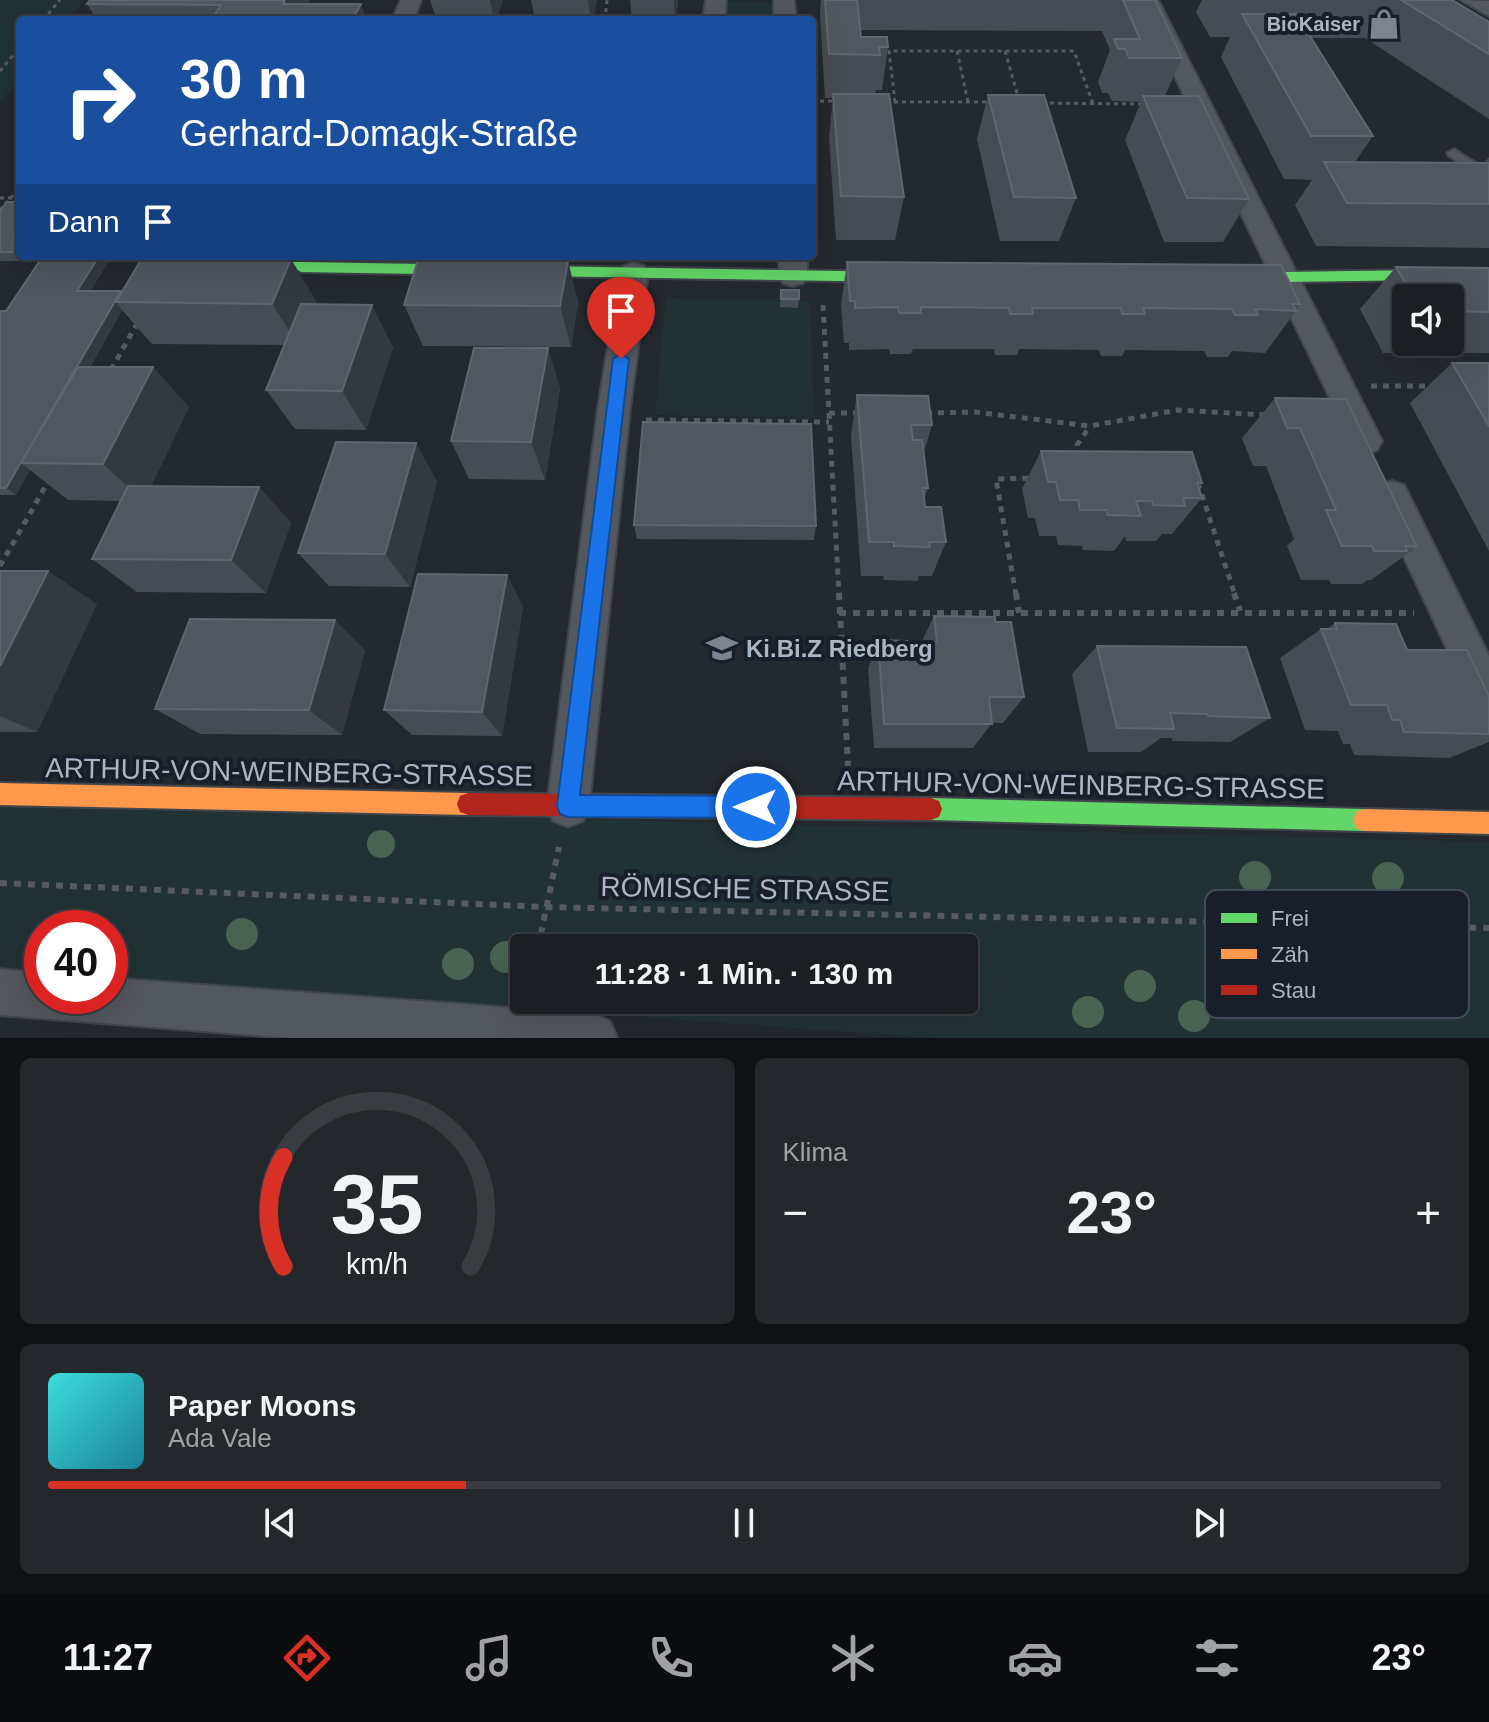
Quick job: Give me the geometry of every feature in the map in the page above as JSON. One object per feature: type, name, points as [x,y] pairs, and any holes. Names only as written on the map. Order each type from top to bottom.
[{"type":"street","points":[[1148,0],[1489,696]]},
{"type":"street","points":[[1471,0],[1489,10]]},
{"type":"street","points":[[297,262],[634,273],[793,266],[821,277],[914,277]]},
{"type":"street","points":[[568,806],[612,420],[634,273]]},
{"type":"street","points":[[1208,278],[1489,274]]},
{"type":"street","name":"ARTHUR-VON-WEINBERG-STRASSE","points":[[0,794],[568,806],[850,807],[1489,823]]},
{"type":"street","points":[[0,992],[24,994]]},
{"type":"street","points":[[128,1002],[593,1038]]},
{"type":"lane","points":[[1454,153],[1489,178]]},
{"type":"path","points":[[46,16],[60,0]]},
{"type":"path","points":[[895,102],[889,51],[1074,51],[1093,104]]},
{"type":"path","points":[[957,51],[968,102]]},
{"type":"path","points":[[1005,51],[1020,102],[1007,102]]},
{"type":"path","points":[[0,71],[16,52]]},
{"type":"path","points":[[816,101],[840,101]]},
{"type":"path","points":[[881,102],[994,102]]},
{"type":"path","points":[[1034,103],[1201,104]]},
{"type":"path","points":[[0,210],[16,191]]},
{"type":"path","points":[[0,198],[16,198]]},
{"type":"path","points":[[821,277],[850,807]]},
{"type":"path","points":[[109,373],[140,318]]},
{"type":"path","points":[[1338,385],[1444,387]]},
{"type":"path","points":[[914,413],[975,412],[1090,426],[1120,423],[1178,410],[1275,415]]},
{"type":"path","points":[[829,413],[868,413]]},
{"type":"path","points":[[612,420],[829,422]]},
{"type":"path","points":[[1083,467],[1077,445],[1090,426]]},
{"type":"path","points":[[0,566],[54,470]]},
{"type":"path","points":[[1195,477],[1240,611]]},
{"type":"path","points":[[1019,613],[996,479],[1041,478]]},
{"type":"path","points":[[839,613],[1450,613]]},
{"type":"path","points":[[540,934],[568,806]]},
{"type":"path","name":"RÖMISCHE STRASSE","points":[[0,883],[545,907],[1205,922]]},
{"type":"path","name":"RÖMISCHE STRASSE","points":[[1469,928],[1489,928]]},
{"type":"shaded area","points":[[0,0],[84,0],[71,16],[16,16],[16,84],[0,103]]},
{"type":"shaded area","points":[[730,1],[765,1],[775,6],[775,16],[722,16],[722,6]]},
{"type":"shaded area","points":[[666,299],[810,301],[814,417],[655,415]]},
{"type":"shaded area","points":[[0,805],[1489,842],[1489,1038],[932,1038],[603,1014],[978,1014],[978,934],[510,934],[510,1007],[128,979],[128,910],[24,910],[24,972],[0,970]]},
{"type":"building","points":[[90,0],[285,0],[283,4],[361,4],[354,16],[214,16],[221,5],[87,4]]},
{"type":"building","points":[[825,0],[857,0],[861,37],[887,37],[888,47],[879,47],[880,55],[829,54]]},
{"type":"building","points":[[1123,0],[1155,0],[1182,58],[1129,58],[1125,49],[1118,49],[1114,39],[1140,39]]},
{"type":"building","points":[[1401,0],[1452,0],[1489,22],[1489,54]]},
{"type":"building","points":[[1242,14],[1296,14],[1373,136],[1311,136]]},
{"type":"building","points":[[833,94],[889,94],[904,197],[841,196]]},
{"type":"building","points":[[988,95],[1044,95],[1076,198],[1014,197]]},
{"type":"building","points":[[1143,96],[1199,96],[1249,199],[1187,198]]},
{"type":"building","points":[[1324,162],[1489,163],[1489,204],[1347,203]]},
{"type":"building","points":[[7,202],[16,202],[16,252],[0,252],[0,211]]},
{"type":"building","points":[[40,260],[96,260],[77,291],[121,291],[6,488],[0,488],[0,311],[6,311]]},
{"type":"building","points":[[141,260],[291,260],[272,304],[116,302]]},
{"type":"building","points":[[418,260],[568,261],[560,306],[404,305]]},
{"type":"building","points":[[847,262],[1281,265],[1300,304],[1293,304],[1296,311],[1255,309],[1258,315],[1235,315],[1232,309],[1143,308],[1145,314],[1122,314],[1121,308],[1032,308],[1033,314],[1010,314],[1009,308],[921,307],[921,313],[899,313],[898,307],[855,308],[855,301],[850,301]]},
{"type":"building","points":[[1396,267],[1489,268],[1489,312],[1464,311],[1464,284],[1406,284]]},
{"type":"building","points":[[781,290],[799,290],[799,299],[781,299]]},
{"type":"building","points":[[301,304],[372,305],[342,391],[266,390]]},
{"type":"building","points":[[474,348],[548,348],[531,442],[451,441]]},
{"type":"building","points":[[1452,363],[1489,363],[1489,426]]},
{"type":"building","points":[[78,367],[153,367],[103,464],[21,463]]},
{"type":"building","points":[[857,395],[928,396],[932,425],[911,425],[913,440],[922,440],[928,488],[923,488],[925,507],[941,507],[946,542],[929,542],[930,547],[869,542]]},
{"type":"building","points":[[1275,398],[1346,399],[1417,547],[1405,546],[1407,551],[1374,551],[1372,546],[1342,546],[1326,510],[1336,510],[1300,428],[1287,428]]},
{"type":"building","points":[[643,422],[811,424],[816,526],[634,525]]},
{"type":"building","points":[[336,442],[416,443],[385,554],[298,553]]},
{"type":"building","points":[[1041,451],[1192,452],[1202,483],[1197,483],[1202,498],[1183,498],[1185,506],[1136,501],[1141,516],[1108,515],[1106,510],[1080,510],[1078,500],[1060,500],[1056,482],[1048,482]]},
{"type":"building","points":[[128,486],[259,487],[231,560],[92,559]]},
{"type":"building","points":[[0,571],[48,571],[0,666]]},
{"type":"building","points":[[418,574],[507,575],[482,712],[384,710]]},
{"type":"building","points":[[934,616],[995,617],[995,622],[1011,622],[1024,697],[989,697],[992,724],[884,724],[878,640],[937,642]]},
{"type":"building","points":[[190,619],[335,620],[309,710],[155,709]]},
{"type":"building","points":[[1335,623],[1396,624],[1407,650],[1467,650],[1489,696],[1489,734],[1404,732],[1400,720],[1392,720],[1387,705],[1351,705],[1321,629],[1337,629]]},
{"type":"building","points":[[1097,646],[1246,647],[1270,718],[1170,713],[1174,729],[1117,728]]},
{"type":"traffic: fast","points":[[292,260],[301,267],[903,277]]},
{"type":"traffic: fast","points":[[1227,278],[1489,274]]},
{"type":"traffic: fast","points":[[931,809],[1364,820]]},
{"type":"traffic: slow","points":[[0,794],[468,804]]},
{"type":"traffic: slow","points":[[1364,820],[1489,823]]},
{"type":"traffic: jam","points":[[468,804],[931,809]]},
{"type":"place","name":"BioKaiser","points":[[1384,24]]},
{"type":"place","name":"Ki.Bi.Z Riedberg","points":[[722,648]]},
{"type":"route","points":[[621,359],[568,806],[756,807]]}]
